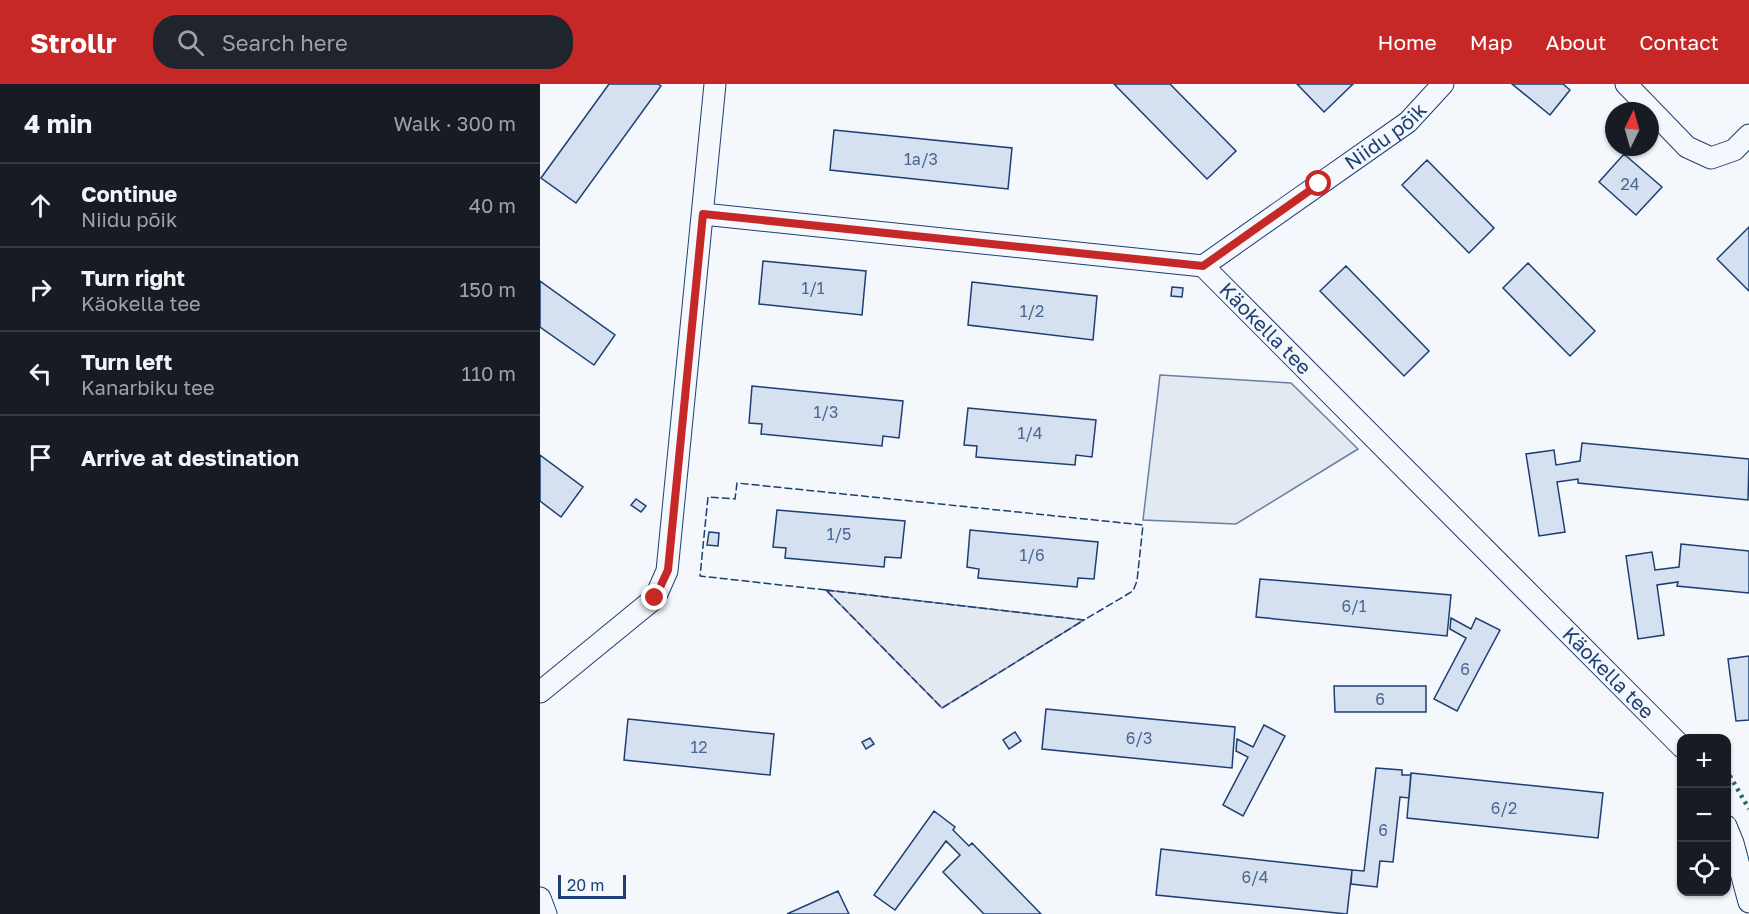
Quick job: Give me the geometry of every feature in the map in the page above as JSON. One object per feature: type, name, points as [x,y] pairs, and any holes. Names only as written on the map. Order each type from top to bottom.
[{"type":"street","points":[[540,692],[655,598],[668,570],[715,84]]},
{"type":"street","name":"Niidu põik","points":[[1203,266],[1408,122],[1443,84]]},
{"type":"street","points":[[1626,84],[1687,147],[1711,158],[1734,150],[1749,135]]},
{"type":"street","name":"Käokella tee","points":[[703,214],[1203,266],[1677,742]]},
{"type":"street","points":[[1736,836],[1749,902]]},
{"type":"street","points":[[540,898],[546,914]]},
{"type":"shaded area","points":[[1160,375],[1291,383],[1358,449],[1236,524],[1143,520]]},
{"type":"shaded area","points":[[826,590],[1084,620],[942,708]]},
{"type":"building","points":[[609,84],[658,84],[661,86],[576,203],[541,178]]},
{"type":"building","points":[[1114,84],[1170,84],[1236,151],[1207,179]]},
{"type":"building","points":[[1297,84],[1353,84],[1324,112]]},
{"type":"building","points":[[1512,84],[1563,84],[1570,90],[1550,115]]},
{"type":"building","points":[[834,130],[1012,148],[1008,189],[830,170]]},
{"type":"building","points":[[1622,156],[1626,156],[1662,187],[1636,215],[1599,182]]},
{"type":"building","points":[[1427,160],[1494,228],[1469,253],[1402,185]]},
{"type":"building","points":[[1749,227],[1749,291],[1717,259]]},
{"type":"building","points":[[763,261],[866,271],[862,315],[759,304]]},
{"type":"building","points":[[1528,263],[1595,331],[1570,356],[1503,288]]},
{"type":"building","points":[[1346,266],[1429,351],[1404,376],[1320,291]]},
{"type":"building","points":[[540,281],[615,335],[594,365],[540,327]]},
{"type":"building","points":[[972,282],[1097,296],[1093,340],[968,325]]},
{"type":"building","points":[[1172,287],[1183,288],[1182,297],[1171,296]]},
{"type":"building","points":[[752,386],[903,401],[899,438],[883,436],[882,446],[761,434],[762,424],[749,423]]},
{"type":"building","points":[[968,408],[1096,420],[1092,457],[1076,455],[1075,465],[976,457],[977,446],[964,445]]},
{"type":"building","points":[[1582,443],[1749,459],[1748,500],[1578,483],[1578,479],[1557,482],[1565,532],[1539,536],[1526,454],[1554,450],[1556,465],[1580,461]]},
{"type":"building","points":[[540,455],[583,487],[561,517],[540,501]]},
{"type":"building","points":[[636,499],[646,506],[641,512],[631,505]]},
{"type":"building","points":[[777,510],[905,521],[901,558],[885,557],[884,567],[785,558],[786,548],[773,547]]},
{"type":"building","points":[[970,530],[1098,542],[1094,579],[1078,578],[1077,587],[978,578],[979,569],[967,567]]},
{"type":"building","points":[[709,532],[719,533],[718,546],[707,545]]},
{"type":"building","points":[[1681,544],[1749,551],[1749,593],[1677,586],[1678,582],[1657,585],[1664,635],[1638,639],[1626,556],[1652,552],[1655,570],[1679,567]]},
{"type":"building","points":[[1260,579],[1451,595],[1447,636],[1256,617]]},
{"type":"building","points":[[1451,618],[1471,629],[1476,618],[1500,630],[1457,711],[1434,699],[1466,638],[1450,629]]},
{"type":"building","points":[[1749,656],[1749,720],[1736,721],[1728,659]]},
{"type":"building","points":[[1334,686],[1426,686],[1426,712],[1335,712]]},
{"type":"building","points":[[1046,709],[1235,727],[1232,768],[1042,749]]},
{"type":"building","points":[[628,719],[774,734],[770,775],[624,760]]},
{"type":"building","points":[[1264,725],[1285,736],[1243,816],[1223,805],[1248,757],[1236,751],[1237,739],[1253,747]]},
{"type":"building","points":[[1015,732],[1021,741],[1009,749],[1003,740]]},
{"type":"building","points":[[870,738],[874,744],[866,749],[862,742]]},
{"type":"building","points":[[1376,768],[1402,770],[1402,775],[1411,775],[1409,798],[1400,797],[1393,862],[1380,861],[1377,887],[1351,884],[1352,870],[1364,871]]},
{"type":"building","points":[[1411,773],[1603,793],[1598,838],[1407,818]]},
{"type":"building","points":[[934,811],[955,827],[953,830],[969,846],[972,843],[1041,914],[984,914],[943,872],[960,855],[946,841],[895,910],[874,895]]},
{"type":"building","points":[[1161,849],[1352,870],[1347,914],[1156,895]]},
{"type":"building","points":[[838,891],[849,914],[787,914]]},
{"type":"hedge","points":[[1731,778],[1749,809]]},
{"type":"fence","points":[[826,590],[700,576],[708,497],[735,499],[737,483],[1143,525],[1137,581],[1133,591],[1084,620]]},
{"type":"fence","points":[[826,590],[1084,620],[942,708],[826,590]]},
{"type":"route","points":[[655,598],[668,570],[703,214],[1203,266],[1319,184]]}]
